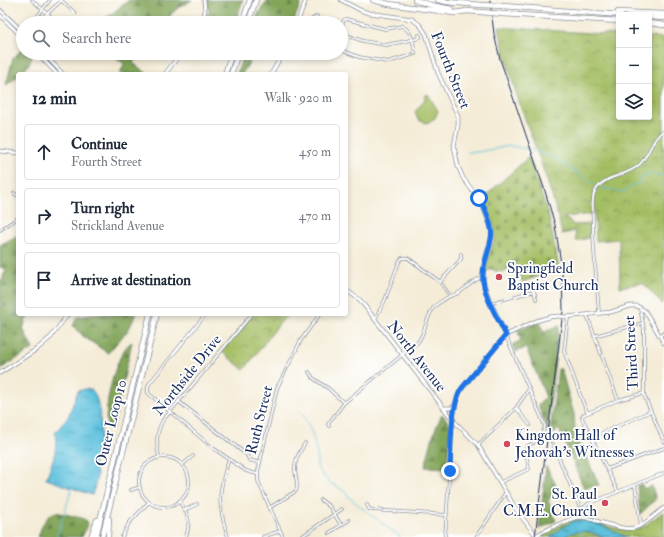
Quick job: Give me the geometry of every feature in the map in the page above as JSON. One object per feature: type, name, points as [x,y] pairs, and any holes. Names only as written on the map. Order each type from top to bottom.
[{"type":"highway","points":[[244,16],[250,0]]},
{"type":"highway","points":[[250,16],[256,0]]},
{"type":"highway","points":[[373,0],[389,4],[454,13],[467,11]]},
{"type":"highway","points":[[415,0],[431,6],[467,11],[616,21]]},
{"type":"highway","points":[[438,0],[481,5],[616,15]]},
{"type":"highway","points":[[441,0],[447,2]]},
{"type":"highway","points":[[590,13],[602,11],[664,14]]},
{"type":"highway","points":[[652,17],[664,18]]},
{"type":"highway","points":[[652,23],[664,24]]},
{"type":"highway","points":[[226,72],[230,60]]},
{"type":"highway","points":[[232,72],[236,60]]},
{"type":"highway","name":"Outer Loop 10","points":[[96,537],[150,316]]},
{"type":"highway","points":[[102,537],[156,316]]},
{"type":"highway","points":[[108,537],[112,496]]},
{"type":"highway","points":[[91,537],[104,500]]},
{"type":"street","points":[[32,0],[50,16]]},
{"type":"street","points":[[38,16],[50,0]]},
{"type":"street","points":[[43,16],[61,0],[75,13]]},
{"type":"street","points":[[203,16],[205,12],[204,0]]},
{"type":"street","points":[[300,16],[306,0]]},
{"type":"street","name":"Fourth Street","points":[[342,0],[360,10],[369,13],[405,17],[420,25],[426,34],[438,73],[458,116],[454,146],[458,166],[463,178],[481,202],[492,230],[491,240],[485,259],[483,277],[484,286],[544,423],[544,431],[541,438],[525,449],[529,468],[501,482]]},
{"type":"street","points":[[0,10],[16,25]]},
{"type":"street","points":[[0,16],[16,31]]},
{"type":"street","points":[[348,20],[385,29],[402,26],[409,30],[415,54],[388,62],[359,57],[348,53]]},
{"type":"street","points":[[348,35],[364,41],[386,45],[412,39]]},
{"type":"street","points":[[44,60],[55,72]]},
{"type":"street","points":[[50,60],[61,72]]},
{"type":"street","points":[[167,72],[176,60]]},
{"type":"street","points":[[272,72],[279,60]]},
{"type":"street","points":[[599,313],[592,206],[594,194],[604,181],[629,172],[639,165],[648,155],[657,137],[664,131]]},
{"type":"street","points":[[0,151],[16,153]]},
{"type":"street","points":[[0,230],[16,219]]},
{"type":"street","points":[[440,282],[461,258],[461,254]]},
{"type":"street","points":[[375,319],[385,300],[398,262],[402,258],[408,258],[440,282],[450,296]]},
{"type":"street","points":[[329,426],[328,424],[344,403],[420,340],[431,312],[435,306],[450,296],[462,291],[477,279],[483,277]]},
{"type":"street","name":"North Avenue","points":[[348,291],[360,300],[453,420],[478,445],[521,517],[535,537]]},
{"type":"street","points":[[491,303],[534,292],[536,299]]},
{"type":"street","points":[[445,537],[453,420],[457,398],[462,388],[506,335],[536,321],[550,317],[567,317],[610,312],[633,306],[640,307],[645,311],[664,342]]},
{"type":"street","name":"Third Street","points":[[640,307],[643,323],[645,364],[644,393],[664,441]]},
{"type":"street","points":[[586,314],[618,400]]},
{"type":"street","points":[[0,373],[38,349],[51,337],[67,316]]},
{"type":"street","points":[[204,316],[149,384],[147,391],[149,396],[213,448],[246,471],[257,474]]},
{"type":"street","name":"Northside Drive","points":[[159,457],[157,433],[163,420],[250,316]]},
{"type":"street","name":"Ruth Street","points":[[283,537],[258,481],[257,474],[277,388],[301,340],[319,316]]},
{"type":"street","points":[[567,317],[564,351],[588,413]]},
{"type":"street","points":[[594,336],[643,323]]},
{"type":"street","points":[[660,336],[664,333]]},
{"type":"street","points":[[309,372],[313,378],[329,389],[344,403]]},
{"type":"street","points":[[478,445],[516,408],[529,388]]},
{"type":"street","points":[[618,492],[582,418],[583,415],[618,400],[644,393]]},
{"type":"street","points":[[178,401],[247,455],[249,460],[260,463]]},
{"type":"street","points":[[444,408],[451,408],[455,406]]},
{"type":"street","points":[[516,408],[530,425]]},
{"type":"street","points":[[591,438],[651,411]]},
{"type":"street","points":[[664,435],[664,441]]},
{"type":"street","points":[[552,442],[583,517]]},
{"type":"street","points":[[270,508],[296,491],[298,488],[295,475],[297,455],[305,443]]},
{"type":"street","points":[[607,469],[664,448]]},
{"type":"street","points":[[182,465],[193,456]]},
{"type":"street","points":[[159,457],[174,459],[182,465],[186,471],[188,484],[187,491],[178,501],[170,506],[155,505],[142,493],[140,487],[139,480],[145,465],[159,457]]},
{"type":"street","points":[[228,537],[220,509],[219,494],[229,459]]},
{"type":"street","points":[[581,510],[588,504],[664,474]]},
{"type":"street","points":[[635,486],[641,526]]},
{"type":"street","points":[[131,490],[140,487]]},
{"type":"street","points":[[476,537],[506,492]]},
{"type":"street","points":[[321,500],[330,507],[341,525]]},
{"type":"street","points":[[122,537],[129,522],[149,501]]},
{"type":"street","points":[[178,501],[185,510],[189,519],[189,527],[186,537]]},
{"type":"street","points":[[185,510],[197,504]]},
{"type":"street","points":[[367,505],[373,510],[447,515]]},
{"type":"street","points":[[535,537],[571,519],[583,517],[620,528],[631,529],[641,526],[664,508]]},
{"type":"street","points":[[301,537],[342,509]]},
{"type":"street","points":[[329,533],[349,520]]},
{"type":"street","points":[[264,537],[280,531]]},
{"type":"green space","points":[[129,0],[192,0],[181,6],[170,16],[109,16]]},
{"type":"green space","points":[[206,0],[243,0],[237,16],[207,16],[209,11]]},
{"type":"green space","points":[[268,0],[302,0],[296,16],[257,16]]},
{"type":"green space","points":[[499,27],[616,35],[616,120],[652,120],[652,37],[664,38],[664,301],[662,304],[643,283],[620,287],[619,239],[596,241],[594,202],[591,202],[592,214],[564,217],[574,225],[590,224],[589,238],[576,241],[575,231],[562,234],[548,182],[520,105]]},
{"type":"green space","points":[[16,55],[16,60],[31,60],[27,68],[22,72],[16,72],[16,78],[6,85],[13,58]]},
{"type":"green space","points":[[118,60],[135,60],[133,63],[145,72],[121,72],[124,64]]},
{"type":"green space","points":[[242,60],[251,60],[243,72],[238,72]]},
{"type":"green space","points":[[428,94],[438,111],[435,118],[427,123],[418,120],[415,112],[425,99],[424,96]]},
{"type":"green space","points":[[529,157],[549,217],[559,269],[522,282],[518,267],[502,272],[497,272],[493,269],[486,271],[495,231],[487,208],[482,199]]},
{"type":"green space","points":[[16,236],[16,316],[29,316],[26,320],[23,329],[33,349],[0,369],[0,281],[2,280],[6,269],[0,267],[0,245]]},
{"type":"green space","points":[[135,316],[129,329],[108,353],[84,337],[73,326],[77,317]]},
{"type":"green space","points":[[251,316],[287,316],[279,324],[244,370],[221,351]]},
{"type":"green space","points":[[540,322],[543,332],[559,325],[547,431],[538,405],[546,397],[526,348],[516,352],[512,345],[521,340],[517,330]]},
{"type":"green space","points":[[132,342],[113,427],[107,426],[107,407],[112,381],[121,356],[126,347]]},
{"type":"green space","points":[[558,369],[561,369],[574,414],[575,431],[599,485],[584,488],[559,429],[553,435],[550,431]]},
{"type":"green space","points":[[442,414],[450,424],[447,468],[425,467],[434,432]]},
{"type":"green space","points":[[546,466],[559,491],[548,500],[556,521],[539,529]]},
{"type":"green space","points":[[641,484],[645,489],[652,486],[656,499],[640,514],[637,486]]},
{"type":"green space","points":[[664,511],[664,537],[542,537],[542,535],[560,525],[579,518],[621,529],[635,530],[647,524]]},
{"type":"green space","points":[[56,512],[82,518],[87,521],[88,524],[82,537],[38,537],[46,519]]},
{"type":"water","points":[[85,389],[92,390],[95,394],[99,407],[101,430],[100,441],[94,461],[97,477],[92,495],[46,479],[55,452],[55,433],[68,417],[78,391]]},
{"type":"water","points":[[574,521],[586,521],[593,523],[627,537],[604,537],[581,531],[571,533],[564,537],[550,537]]},
{"type":"waterway","points":[[468,152],[478,152],[509,146],[529,149]]},
{"type":"waterway","points":[[532,150],[553,157],[597,186]]},
{"type":"waterway","points":[[601,188],[624,192],[629,187],[640,182],[642,176],[646,176],[647,173],[664,176]]},
{"type":"waterway","points":[[299,411],[302,413],[312,433],[317,454],[317,466],[320,472],[329,482],[346,492],[357,504],[400,537]]},
{"type":"waterway","points":[[57,537],[72,488]]},
{"type":"waterway","points":[[580,530],[581,537]]},
{"type":"railway","points":[[490,0],[494,34],[500,59],[545,191],[555,225],[562,270],[563,311],[535,537]]},
{"type":"place","name":"Springfield Baptist Church","points":[[499,277]]},
{"type":"place","name":"Kingdom Hall of Jehovah’s Witnesses","points":[[507,444]]},
{"type":"place","name":"St. Paul C.M.E. Church","points":[[605,503]]},
{"type":"route","points":[[450,471],[453,420],[457,398],[462,388],[506,335],[483,281],[484,263],[491,240],[492,230],[479,198]]}]
